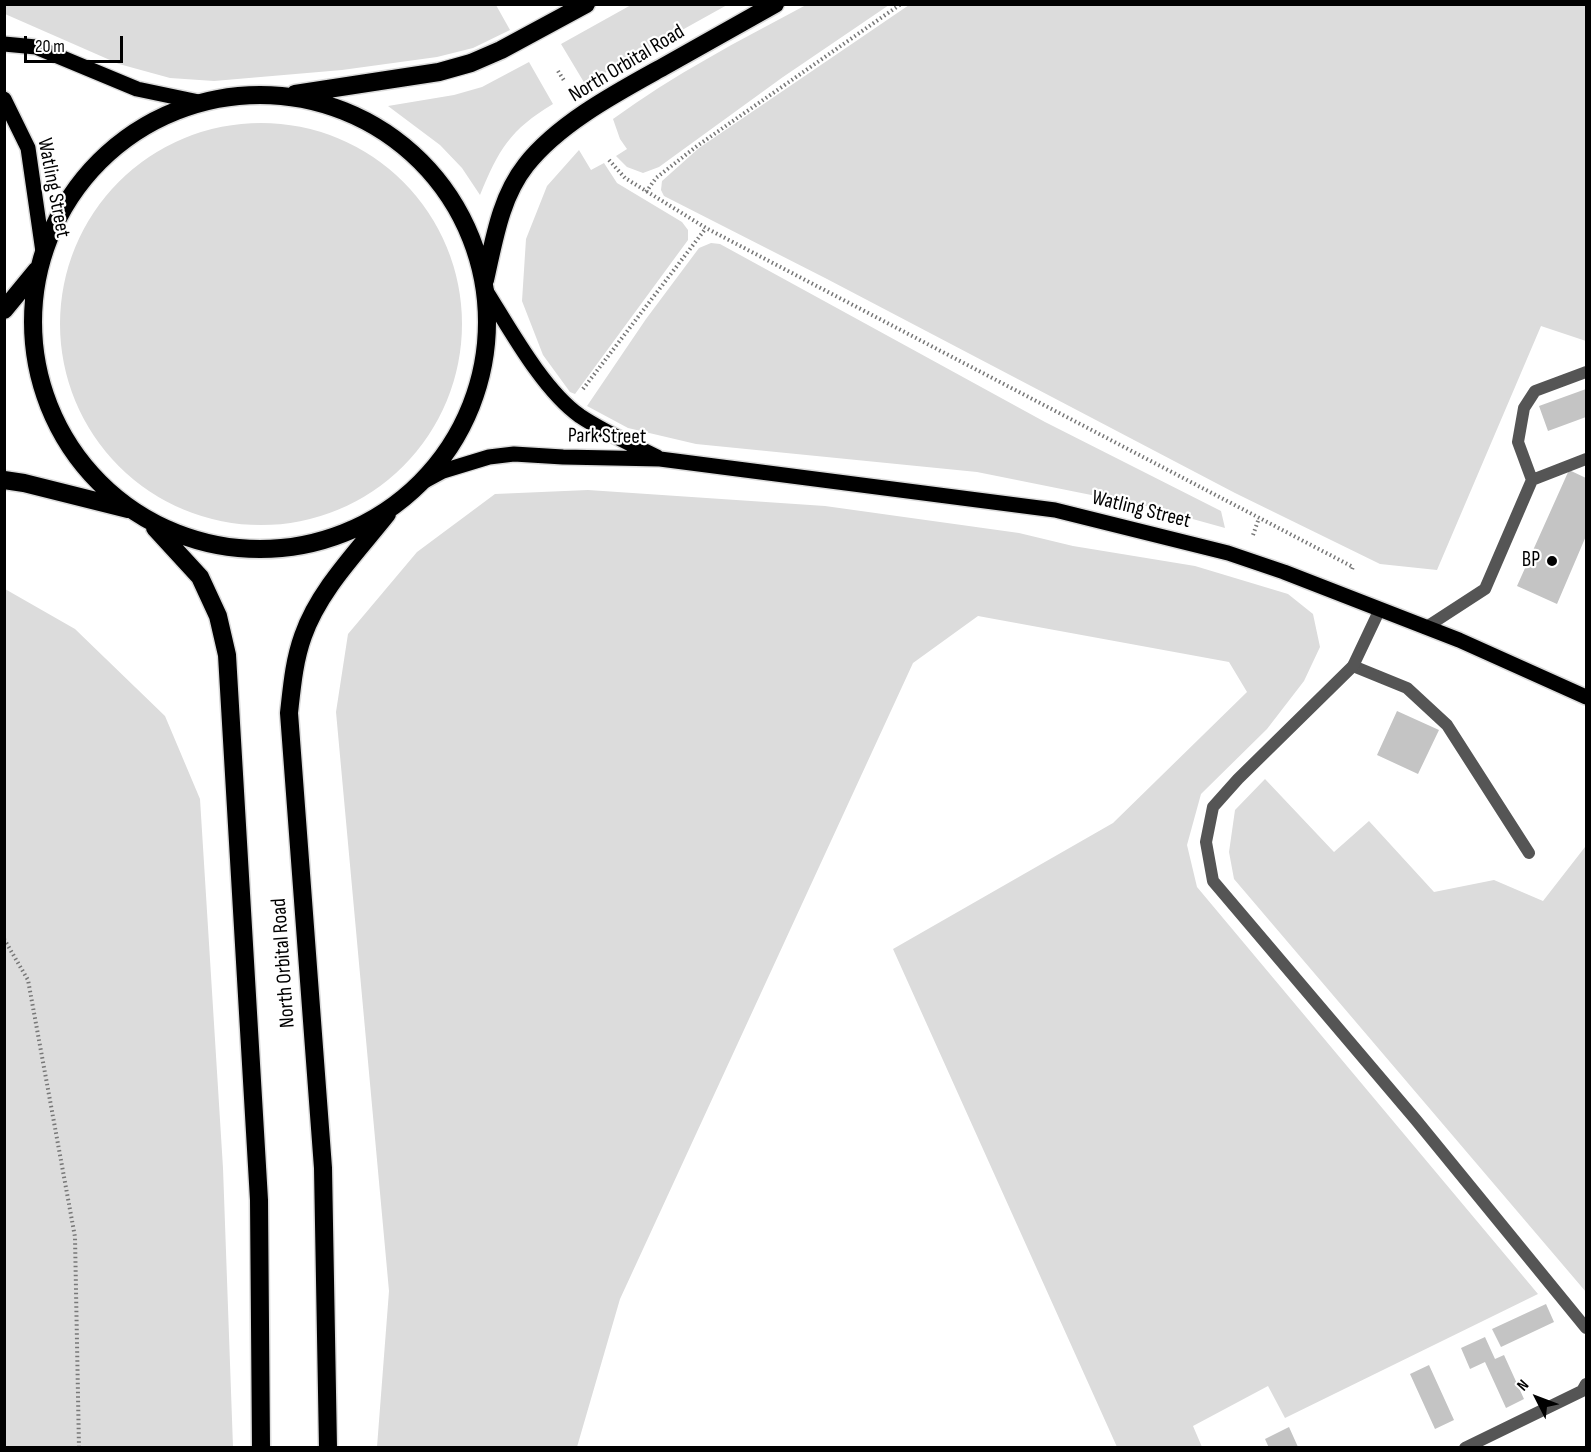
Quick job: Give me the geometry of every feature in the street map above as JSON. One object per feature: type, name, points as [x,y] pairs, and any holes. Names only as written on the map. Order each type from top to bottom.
[{"type":"highway","points":[[4,310],[41,260],[72,193],[96,164],[123,140],[159,118],[198,102],[242,94],[287,95],[439,72],[471,63],[501,50],[586,4]]},
{"type":"highway","name":"North Orbital Road","points":[[485,287],[498,222],[510,191],[526,165],[553,138],[604,100],[775,4]]},
{"type":"highway","points":[[41,260],[33,311],[34,352],[43,393],[59,431],[86,470],[130,509],[149,521],[188,538],[230,548],[270,549],[315,543],[353,529],[394,506],[419,484],[455,439],[475,398],[485,360],[485,287],[473,241],[454,201],[439,180],[413,153],[382,129],[350,112],[287,95]]},
{"type":"highway","points":[[4,480],[130,509]]},
{"type":"highway","name":"North Orbital Road","points":[[328,1448],[323,1168],[289,713],[293,670],[303,634],[318,603],[394,506]]},
{"type":"highway","name":"North Orbital Road","points":[[149,521],[200,577],[218,616],[227,655],[259,1200],[261,1448]]},
{"type":"main road","points":[[4,44],[36,47],[137,89],[198,102]]},
{"type":"main road","name":"Watling Street","points":[[4,99],[28,148],[41,260]]},
{"type":"main road","name":"Park Street","points":[[485,287],[538,372],[569,407],[600,428],[660,459]]},
{"type":"main road","name":"Park Street","points":[[419,484],[443,471],[467,462],[514,454],[660,459]]},
{"type":"main road","name":"Watling Street","points":[[660,459],[1055,510],[1228,553],[1459,640],[1587,697]]},
{"type":"street","points":[[1425,628],[1485,589],[1532,480],[1518,442],[1524,408],[1535,391],[1587,372]]},
{"type":"street","points":[[1532,480],[1587,459]]},
{"type":"street","points":[[1380,609],[1353,666],[1238,779],[1213,807],[1206,842],[1213,881],[1416,1120],[1587,1328]]},
{"type":"street","points":[[1353,666],[1407,688],[1447,725],[1529,853]]},
{"type":"street","points":[[1465,1448],[1582,1391],[1587,1384]]},
{"type":"path","points":[[646,192],[656,178],[697,146],[901,4]]},
{"type":"path","points":[[558,71],[564,82]]},
{"type":"path","points":[[609,160],[625,178],[706,228],[1353,567]]},
{"type":"path","points":[[581,391],[706,228]]},
{"type":"path","points":[[4,939],[28,980],[75,1237],[79,1448]]},
{"type":"shaded area","points":[[5,4],[496,5],[510,30],[473,48],[437,57],[342,70],[214,81],[170,78],[119,64],[5,14]]},
{"type":"shaded area","points":[[632,4],[727,5],[585,84],[561,44]]},
{"type":"shaded area","points":[[806,5],[889,5],[783,77],[659,167],[643,173],[627,167],[616,156],[627,149],[620,139],[613,119],[683,73]]},
{"type":"shaded area","points":[[909,5],[1586,5],[1586,341],[1541,326],[1437,570],[1380,564],[1235,493],[664,196],[661,190],[662,181],[699,148]]},
{"type":"shaded area","points":[[529,62],[553,104],[538,113],[516,132],[493,165],[480,195],[462,168],[440,145],[388,106],[454,95],[482,87]]},
{"type":"shaded area","points":[[261,123],[300,127],[338,138],[373,157],[403,182],[428,212],[447,247],[458,285],[462,324],[458,363],[447,401],[428,436],[403,466],[373,491],[338,510],[300,521],[261,525],[222,521],[184,510],[149,491],[119,466],[94,436],[75,401],[64,363],[60,324],[64,285],[75,247],[94,212],[119,182],[149,157],[184,138],[222,127]]},
{"type":"shaded area","points":[[579,150],[591,170],[604,163],[617,183],[682,222],[688,230],[688,240],[575,394],[570,392],[543,355],[522,301],[526,239],[547,186]]},
{"type":"shaded area","points":[[711,243],[720,244],[1045,422],[1221,511],[1225,528],[1146,506],[977,472],[696,444],[628,428],[587,406],[646,319],[699,248]]},
{"type":"shaded area","points":[[588,490],[825,506],[1019,533],[1073,546],[1195,566],[1288,594],[1313,614],[1320,647],[1304,681],[1267,729],[1201,794],[1187,845],[1197,887],[1538,1294],[1285,1418],[1268,1386],[1193,1426],[1202,1447],[1117,1447],[893,949],[1113,823],[1247,692],[1229,662],[978,616],[913,663],[620,1299],[577,1447],[377,1447],[389,1291],[336,712],[348,634],[417,552],[495,494]]},
{"type":"shaded area","points":[[5,589],[75,629],[165,716],[200,799],[223,1168],[233,1447],[5,1447]]},
{"type":"shaded area","points":[[1265,779],[1334,852],[1369,821],[1434,892],[1494,880],[1543,901],[1586,848],[1586,1292],[1234,879],[1229,852],[1235,810]]},
{"type":"building","points":[[1586,389],[1586,417],[1548,431],[1539,406]]},
{"type":"building","name":"BP","points":[[1569,470],[1586,478],[1586,536],[1557,604],[1517,586]]},
{"type":"building","points":[[1397,711],[1439,730],[1418,774],[1377,755]]},
{"type":"building","points":[[1546,1304],[1554,1322],[1501,1347],[1492,1329]]},
{"type":"building","points":[[1485,1337],[1495,1359],[1504,1355],[1524,1399],[1506,1408],[1485,1362],[1470,1369],[1461,1348]]},
{"type":"building","points":[[1429,1365],[1454,1420],[1435,1429],[1410,1374]]},
{"type":"building","points":[[1289,1427],[1298,1447],[1269,1448],[1265,1439]]},
{"type":"place","name":"BP","points":[[1552,561]]}]
